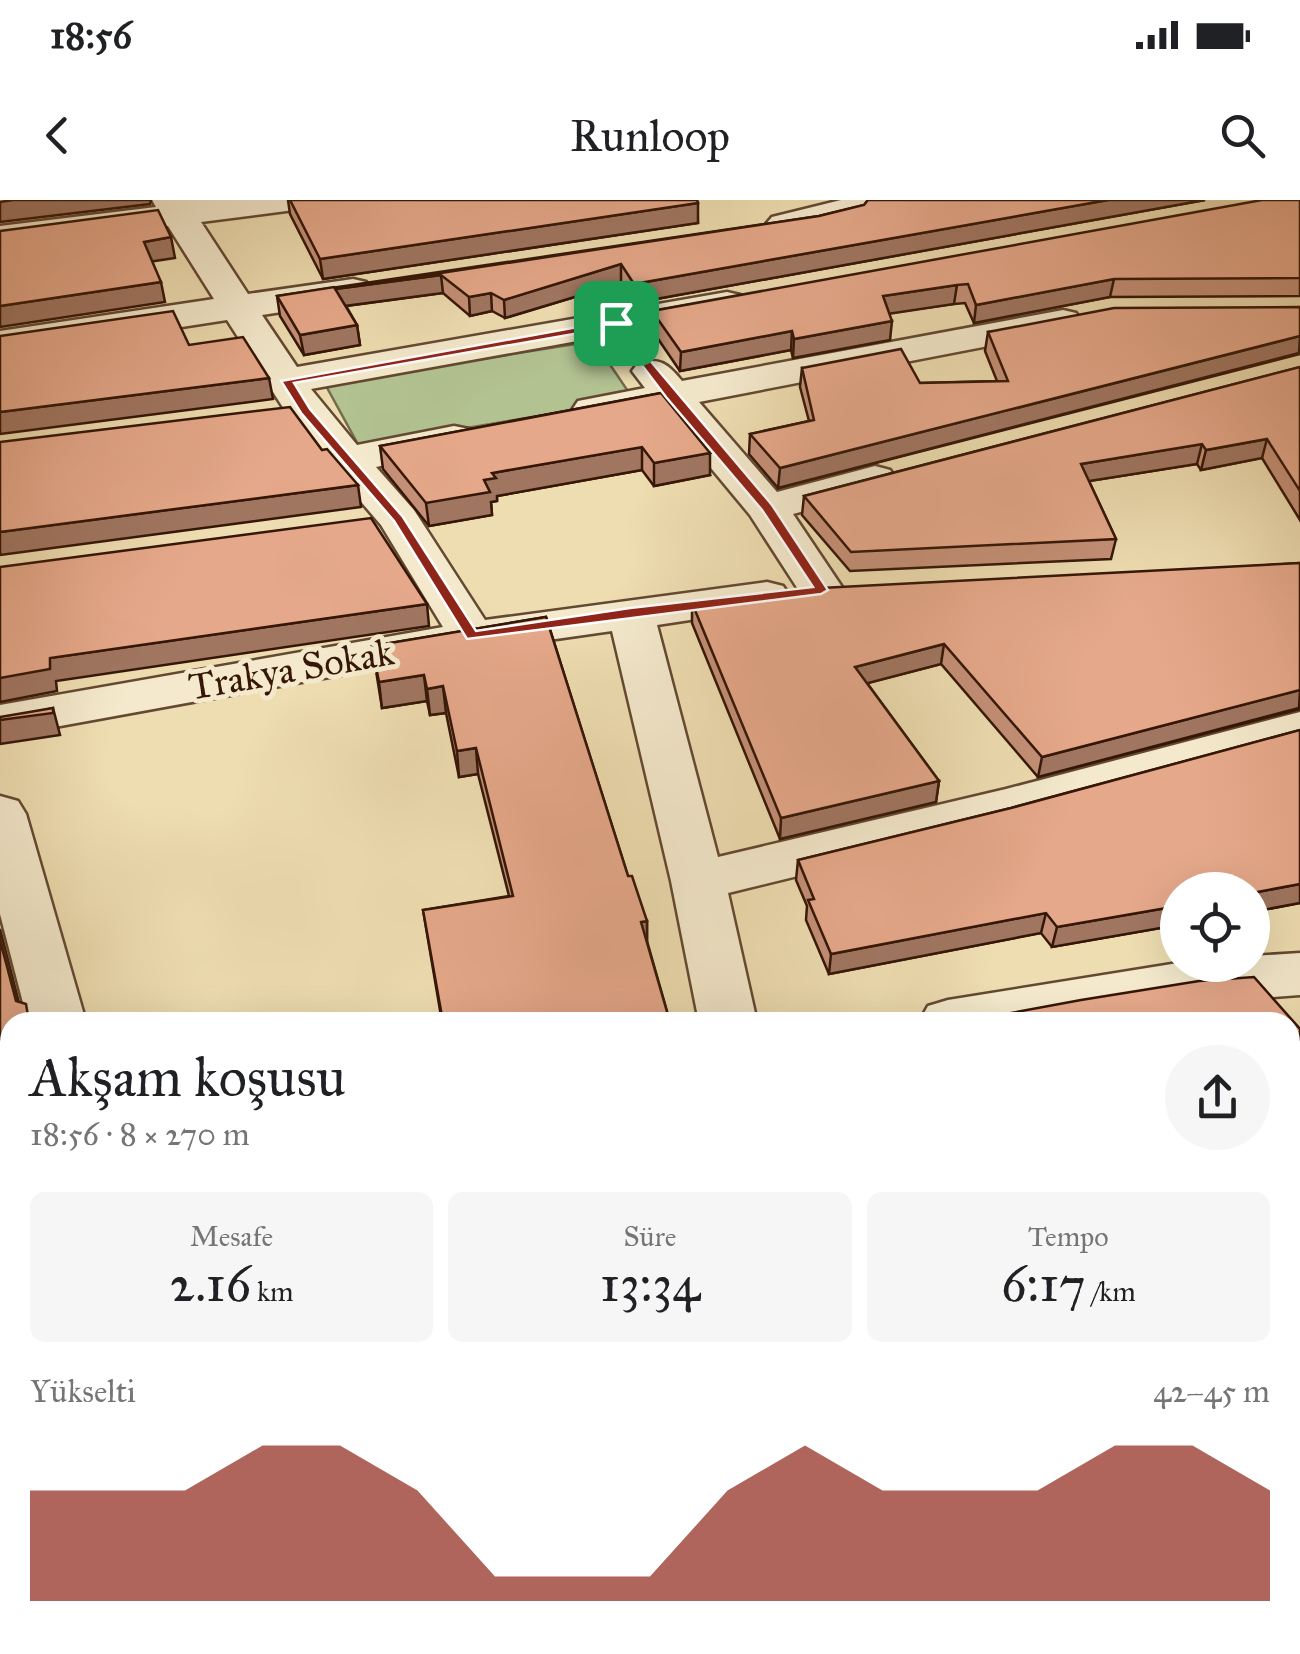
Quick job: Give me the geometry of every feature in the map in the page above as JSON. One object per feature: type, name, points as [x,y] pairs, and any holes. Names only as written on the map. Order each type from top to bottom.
[{"type":"street","points":[[0,237],[172,207],[294,200]]},
{"type":"street","points":[[743,230],[849,212],[861,200]]},
{"type":"street","points":[[172,207],[236,309],[286,402],[347,460],[399,519],[472,636]]},
{"type":"street","points":[[0,342],[387,285]]},
{"type":"street","points":[[286,402],[606,306],[753,299]]},
{"type":"street","points":[[606,306],[670,395],[767,508],[919,468]]},
{"type":"street","points":[[556,418],[1091,315]]},
{"type":"street","points":[[347,460],[499,429]]},
{"type":"street","name":"Trakya Sokak","points":[[0,721],[472,636],[630,612],[841,589],[767,508]]},
{"type":"street","points":[[342,527],[399,519]]},
{"type":"street","points":[[630,612],[698,881],[726,1012]]},
{"type":"street","points":[[698,881],[1006,807],[1300,728]]},
{"type":"street","points":[[0,814],[55,1012]]},
{"type":"street","points":[[1008,1012],[1190,982],[1300,974]]},
{"type":"green space","points":[[594,341],[634,400],[359,446],[325,384]]},
{"type":"building","points":[[290,200],[697,200],[698,203],[320,259]]},
{"type":"building","points":[[868,200],[1108,200],[634,284],[621,264],[504,300],[491,293],[469,297],[441,275],[335,289],[819,216],[864,205]]},
{"type":"building","points":[[1262,200],[1300,200],[1300,278],[1114,279],[976,305],[968,284],[957,285],[883,296],[892,321],[794,339],[792,331],[681,352],[652,311]]},
{"type":"building","points":[[158,210],[171,237],[144,242],[161,282],[0,306],[0,231]]},
{"type":"building","points":[[334,287],[357,325],[300,335],[277,296]]},
{"type":"building","points":[[1300,307],[1300,336],[780,468],[750,434],[814,420],[802,368],[901,349],[920,383],[1008,381],[988,332],[1114,308]]},
{"type":"building","points":[[173,311],[189,345],[243,337],[269,378],[0,412],[0,336]]},
{"type":"building","points":[[1300,367],[1300,491],[1267,439],[1206,450],[1202,444],[1081,464],[1116,539],[851,552],[804,496]]},
{"type":"building","points":[[661,393],[710,453],[654,463],[642,447],[492,473],[496,478],[484,480],[490,492],[426,503],[380,446]]},
{"type":"building","points":[[290,407],[322,450],[327,449],[358,485],[0,532],[0,442]]},
{"type":"building","points":[[371,518],[427,604],[50,658],[50,669],[0,678],[0,567]]},
{"type":"building","points":[[1300,563],[1300,690],[1042,757],[944,644],[855,667],[939,781],[781,818],[692,603],[821,588]]},
{"type":"building","points":[[546,617],[628,876],[632,876],[647,921],[641,922],[667,1012],[441,1012],[423,910],[513,896],[476,748],[457,751],[443,686],[427,689],[424,675],[379,682],[372,646]]},
{"type":"building","points":[[53,708],[53,713],[0,720],[0,717]]},
{"type":"building","points":[[1300,730],[1300,884],[1270,890],[1270,872],[1160,872],[1160,909],[1057,927],[1046,913],[831,954],[808,900],[814,899],[798,860],[1011,808]]},
{"type":"building","points":[[0,940],[16,1001],[26,1004],[27,1012],[0,1012]]},
{"type":"building","points":[[1193,982],[1258,982],[1285,1012],[1016,1012]]},
{"type":"route","points":[[616,323],[670,395],[767,508],[821,590],[630,612],[472,636],[399,519],[305,410],[286,381],[616,323]]}]
